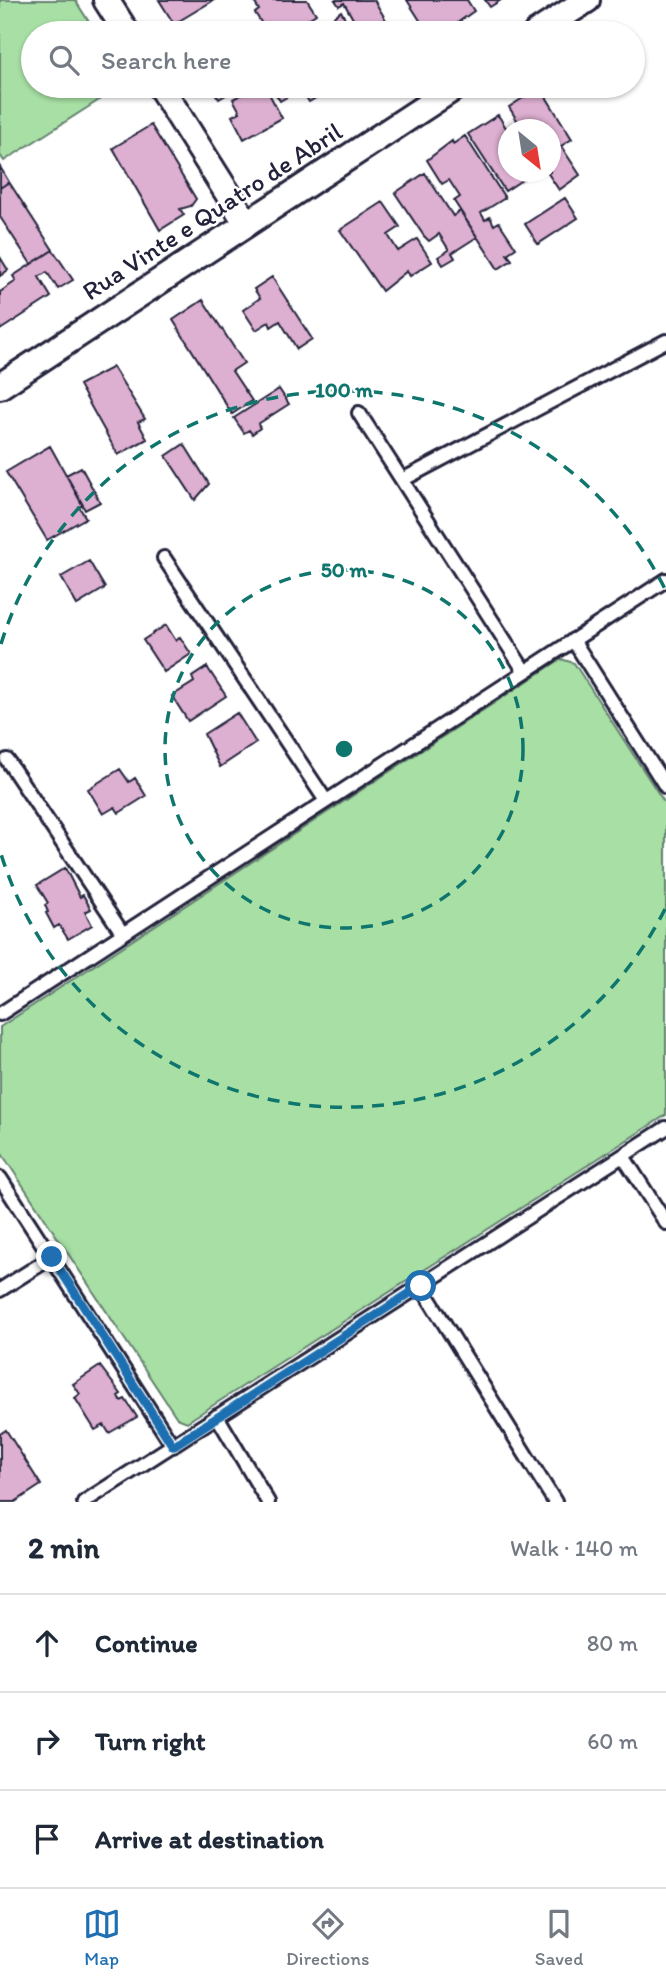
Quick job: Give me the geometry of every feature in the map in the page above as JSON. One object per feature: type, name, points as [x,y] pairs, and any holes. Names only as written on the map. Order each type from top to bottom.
[{"type":"street","points":[[106,0],[119,21]]},
{"type":"street","points":[[555,21],[587,0]]},
{"type":"street","points":[[168,98],[247,224]]},
{"type":"street","name":"Rua Vinte e Quatro de Abril","points":[[0,386],[439,98]]},
{"type":"lane","points":[[402,480],[666,341]]},
{"type":"lane","points":[[359,413],[525,672]]},
{"type":"lane","points":[[164,558],[326,802]]},
{"type":"lane","points":[[0,1014],[666,580]]},
{"type":"lane","points":[[573,640],[666,787]]},
{"type":"lane","points":[[7,760],[123,933]]},
{"type":"lane","points":[[84,1502],[666,1128]]},
{"type":"lane","points":[[623,1156],[666,1223]]},
{"type":"lane","points":[[0,1178],[173,1446]]},
{"type":"lane","points":[[0,1290],[52,1257]]},
{"type":"lane","points":[[421,1286],[555,1502]]},
{"type":"lane","points":[[217,1416],[268,1502]]},
{"type":"green space","points":[[0,0],[75,0],[88,21],[21,21],[21,98],[102,98],[4,161],[0,155]]},
{"type":"green space","points":[[561,659],[574,663],[666,805],[666,1115],[187,1422],[177,1418],[0,1151],[0,1027]]},
{"type":"building","points":[[159,0],[214,0],[179,21],[172,21]]},
{"type":"building","points":[[253,0],[307,0],[316,14],[305,21],[260,21],[255,13],[259,10]]},
{"type":"building","points":[[335,0],[374,0],[387,21],[354,21],[344,3],[339,6]]},
{"type":"building","points":[[407,0],[467,0],[474,11],[460,21],[420,21]]},
{"type":"building","points":[[485,0],[501,0],[490,7]]},
{"type":"building","points":[[341,11],[346,21],[329,21]]},
{"type":"building","points":[[271,98],[282,118],[244,139],[232,116],[240,112],[233,99]]},
{"type":"building","points":[[523,98],[547,98],[560,119],[516,119],[509,107]]},
{"type":"building","points":[[498,115],[500,119],[498,119],[498,180],[468,134]]},
{"type":"building","points":[[561,121],[572,139],[561,146]]},
{"type":"building","points":[[151,125],[196,199],[191,206],[180,209],[184,215],[160,230],[113,148]]},
{"type":"building","points":[[465,136],[505,198],[481,213],[485,220],[490,217],[494,225],[499,222],[516,248],[507,254],[512,260],[498,269],[454,201],[460,197],[449,180],[442,184],[427,160],[452,141],[453,144]]},
{"type":"building","points":[[561,146],[580,175],[559,190],[554,182],[561,182]]},
{"type":"building","points":[[0,167],[9,182],[0,188]]},
{"type":"building","points":[[425,173],[453,216],[460,211],[477,237],[452,253],[455,258],[443,265],[438,257],[449,250],[439,234],[429,241],[395,193]]},
{"type":"building","points":[[9,182],[53,250],[31,264],[0,217],[0,188]]},
{"type":"building","points":[[499,182],[519,182],[505,191]]},
{"type":"building","points":[[565,198],[578,218],[538,244],[525,224]]},
{"type":"building","points":[[383,202],[400,227],[388,235],[398,251],[417,239],[432,262],[410,276],[407,271],[382,291],[340,230]]},
{"type":"building","points":[[53,250],[73,280],[58,289],[47,272],[39,277],[51,297],[0,330],[0,292],[16,281],[13,276]]},
{"type":"building","points":[[0,257],[8,270],[0,276]]},
{"type":"building","points":[[272,277],[312,339],[297,349],[280,321],[271,327],[269,322],[256,330],[243,310],[260,298],[254,289]]},
{"type":"building","points":[[203,300],[244,363],[232,371],[252,401],[232,414],[173,320]]},
{"type":"building","points":[[113,367],[145,419],[138,422],[147,439],[118,455],[79,385]]},
{"type":"building","points":[[279,389],[289,404],[258,424],[260,428],[252,434],[249,430],[244,433],[234,418]]},
{"type":"building","points":[[184,444],[209,484],[195,500],[166,456]]},
{"type":"building","points":[[50,446],[83,505],[79,507],[86,518],[47,540],[6,472]]},
{"type":"building","points":[[81,467],[100,502],[85,510],[66,475]]},
{"type":"building","points":[[89,561],[105,588],[77,605],[61,577]]},
{"type":"building","points":[[166,625],[176,641],[180,637],[191,654],[164,672],[143,640]]},
{"type":"building","points":[[207,667],[226,696],[188,721],[172,696],[194,682],[192,677]]},
{"type":"building","points":[[237,713],[256,743],[220,767],[204,734]]},
{"type":"building","points":[[120,769],[129,782],[135,778],[146,796],[119,813],[115,807],[103,814],[88,789]]},
{"type":"building","points":[[65,868],[80,897],[83,895],[91,909],[85,912],[92,925],[68,939],[59,925],[54,928],[46,913],[48,912],[45,905],[48,903],[37,885]]},
{"type":"building","points":[[100,1366],[121,1394],[118,1396],[121,1401],[125,1399],[137,1417],[109,1433],[104,1425],[95,1430],[75,1398],[80,1394],[73,1384]]},
{"type":"building","points":[[6,1430],[41,1485],[15,1502],[0,1502],[0,1434]]},
{"type":"route","points":[[52,1257],[173,1446],[421,1286]]}]
